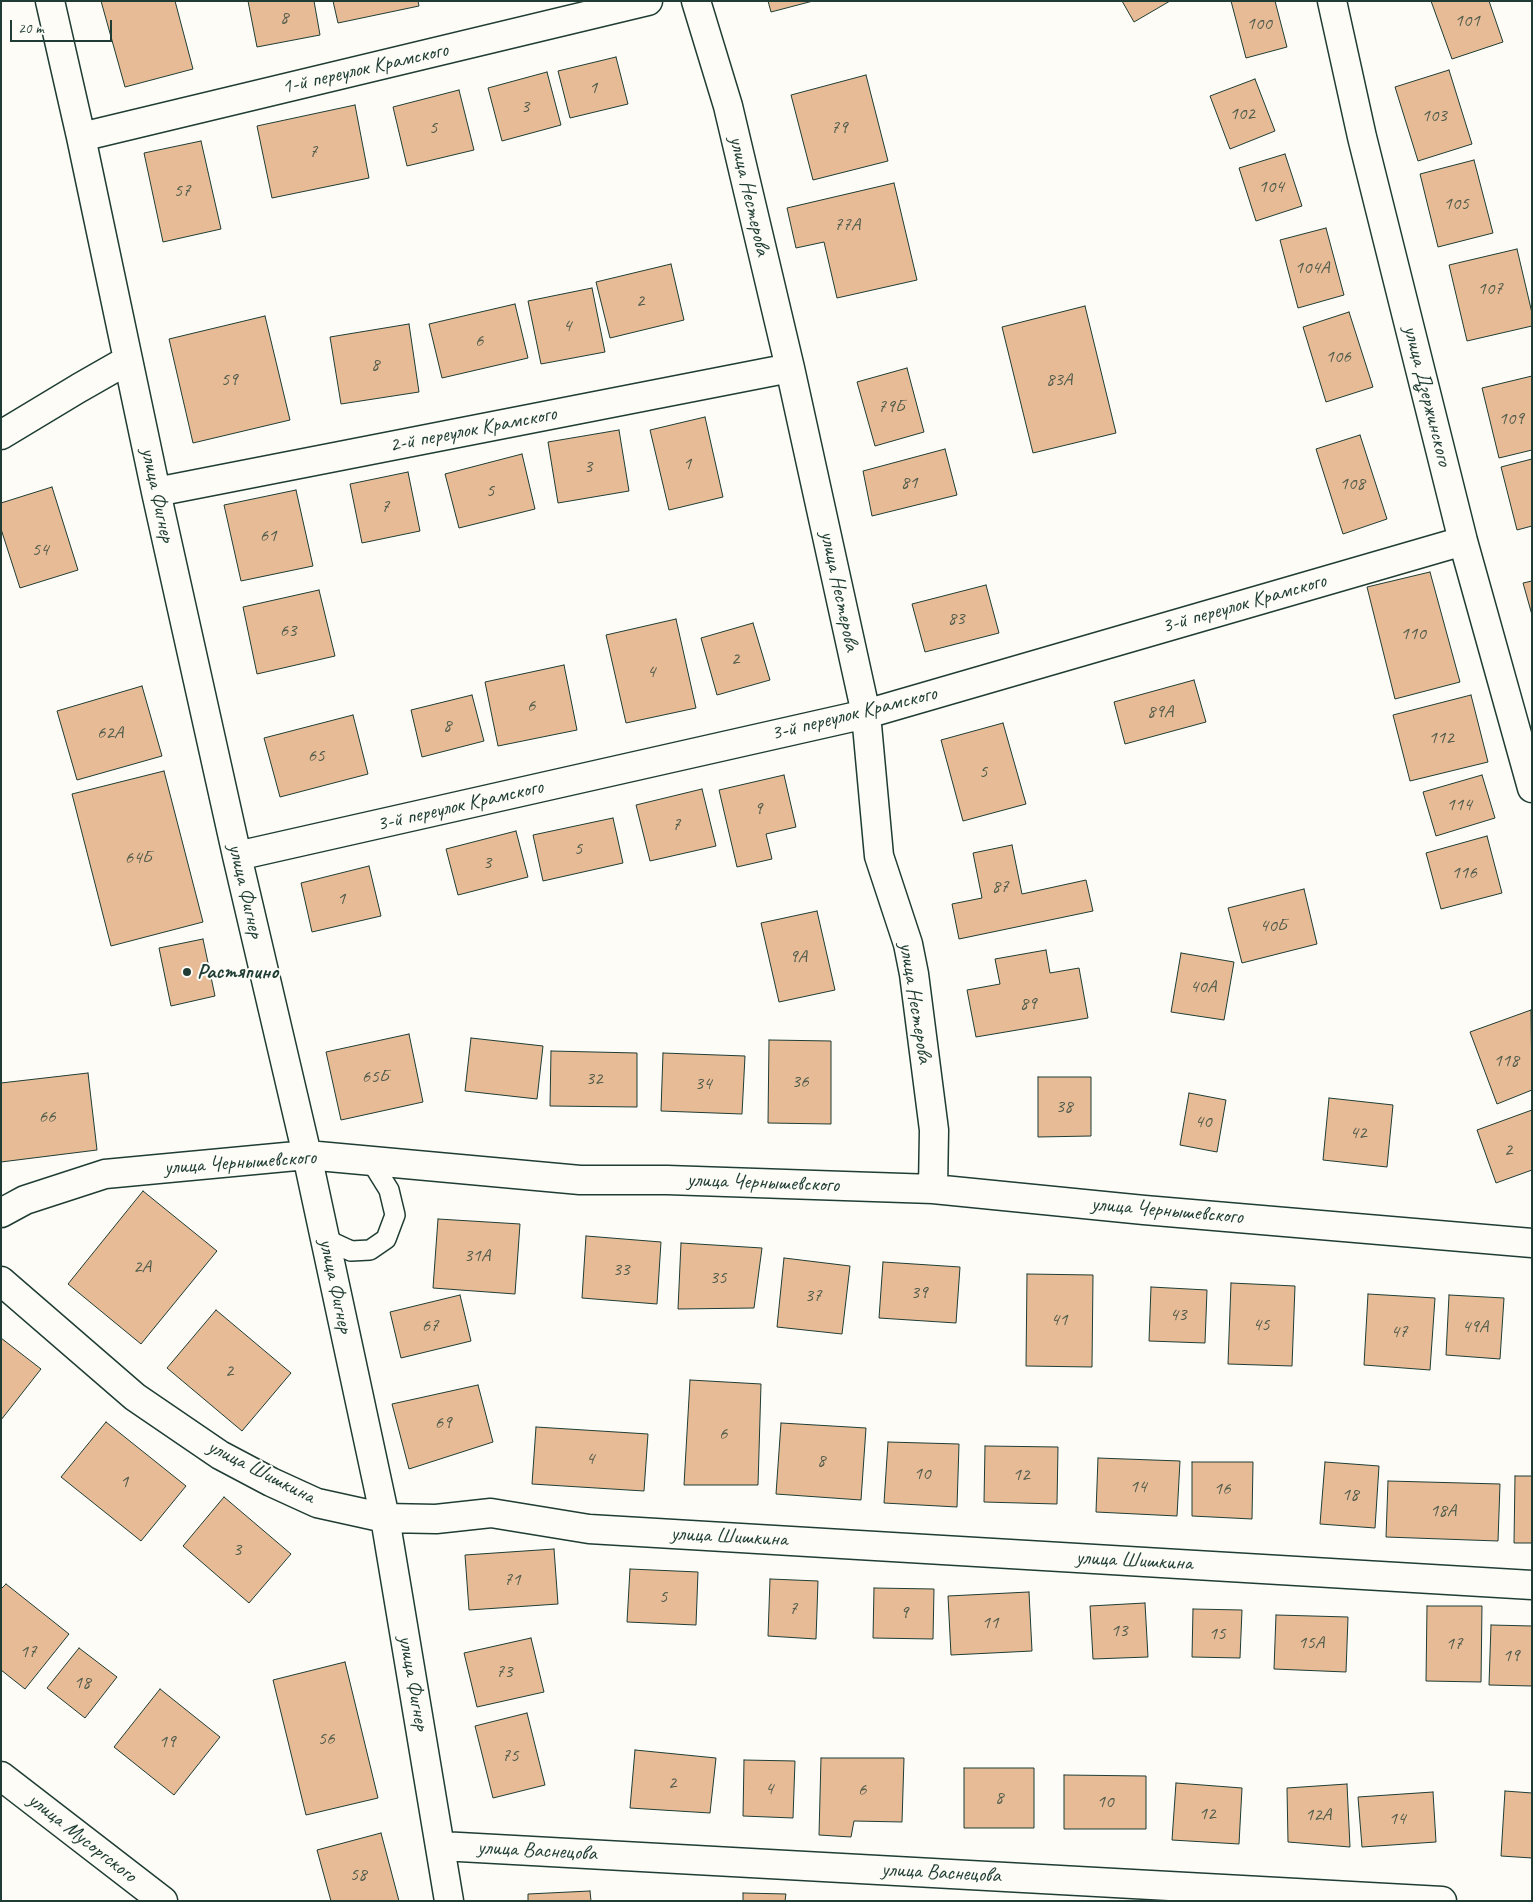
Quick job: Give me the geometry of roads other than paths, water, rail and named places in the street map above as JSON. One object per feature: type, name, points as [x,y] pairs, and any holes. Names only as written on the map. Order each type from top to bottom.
[{"type":"street","name":"улица Фигнер","points":[[50,1],[237,856],[308,1156],[385,1518],[449,1901]]},
{"type":"street","name":"1-й переулок Крамского","points":[[81,137],[648,1]]},
{"type":"street","name":"улица Нестерова","points":[[696,1],[728,106],[790,368],[866,714],[879,856],[908,944],[914,974],[934,1130],[932,1189]]},
{"type":"street","name":"улица Дзержинского","points":[[1332,1],[1362,137],[1463,541],[1532,788]]},
{"type":"street","points":[[1,435],[128,360]]},
{"type":"street","name":"2-й переулок Крамского","points":[[156,492],[790,368]]},
{"type":"street","name":"3-й переулок Крамского","points":[[237,856],[866,714],[1463,541]]},
{"type":"street","name":"улица Чернышевского","points":[[1,1213],[25,1200],[105,1174],[308,1156],[580,1180],[667,1180],[932,1189],[1144,1210],[1532,1243]]},
{"type":"street","name":"улица Шишкина","points":[[1,1281],[135,1397],[220,1455],[270,1482],[317,1503],[385,1518],[436,1519],[492,1513],[589,1529],[1532,1585]]},
{"type":"street","name":"улица Мусоргского","points":[[1,1776],[162,1901]]},
{"type":"street","name":"улица Васнецова","points":[[441,1846],[1442,1901]]},
{"type":"lane","points":[[325,1239],[351,1251],[370,1250],[386,1239],[395,1214],[390,1190],[371,1161]]},
{"type":"place","name":"Растяпино","points":[[187,972]]}]
